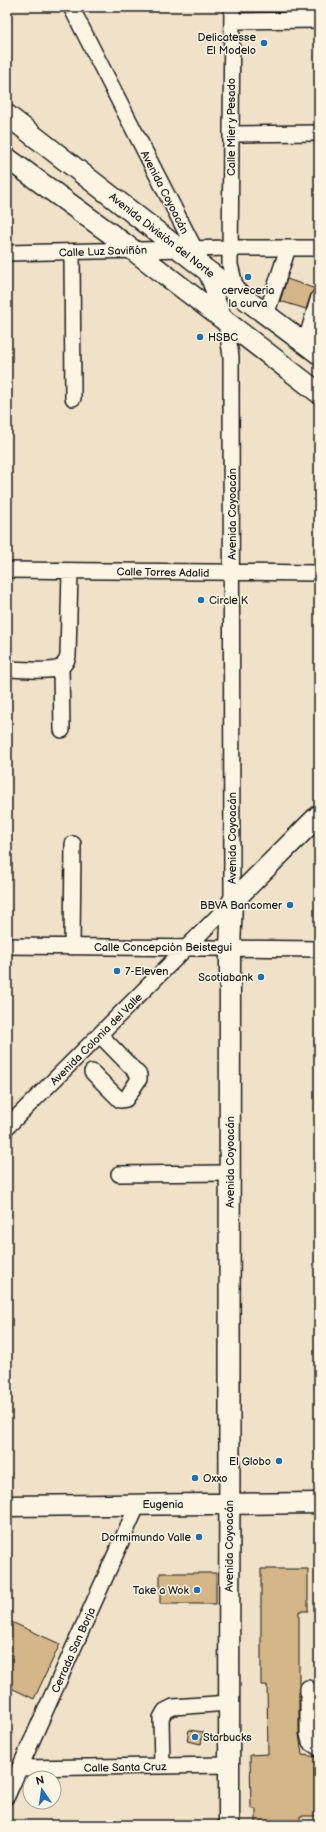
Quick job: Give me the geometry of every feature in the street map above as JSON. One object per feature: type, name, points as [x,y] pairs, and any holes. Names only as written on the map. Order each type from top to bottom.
[{"type":"main road","name":"Avenida División del Norte","points":[[7,115],[187,248],[204,269],[312,349]]},
{"type":"main road","points":[[7,158],[133,250],[319,393]]},
{"type":"main road","name":"Avenida Colonia del Valle","points":[[232,902],[319,815]]},
{"type":"main road","name":"Avenida Coyoacán","points":[[229,1825],[230,948],[232,902]]},
{"type":"main road","name":"Eugenia","points":[[7,1506],[319,1503]]},
{"type":"street","name":"Avenida Coyoacán","points":[[71,7],[187,248]]},
{"type":"street","points":[[232,14],[319,20]]},
{"type":"street","name":"Calle Mier y Pesado","points":[[232,14],[230,265],[237,293]]},
{"type":"street","points":[[231,134],[319,133]]},
{"type":"street","name":"Calle Luz Saviñón","points":[[7,253],[187,248],[319,248]]},
{"type":"street","points":[[204,269],[223,261],[230,248]]},
{"type":"street","points":[[266,315],[288,248]]},
{"type":"street","points":[[72,252],[73,398]]},
{"type":"street","name":"Avenida Coyoacán","points":[[204,269],[217,297],[226,323],[231,356],[232,902]]},
{"type":"street","points":[[312,349],[319,297]]},
{"type":"street","name":"Calle Torres Adalid","points":[[7,570],[319,573]]},
{"type":"street","points":[[62,730],[61,668],[66,662],[68,656],[70,571]]},
{"type":"street","points":[[7,669],[61,668]]},
{"type":"street","points":[[72,947],[73,844]]},
{"type":"street","name":"Avenida Colonia del Valle","points":[[7,1126],[232,902]]},
{"type":"street","name":"Calle Concepción Beistegui","points":[[7,946],[319,948]]},
{"type":"street","points":[[92,1072],[120,1100],[126,1099],[139,1079],[139,1075],[100,1035]]},
{"type":"street","points":[[119,1174],[230,1174]]},
{"type":"street","name":"Cerrada San Borja","points":[[7,1796],[138,1504]]},
{"type":"street","points":[[308,1688],[308,1734],[310,1742],[319,1748]]},
{"type":"street","points":[[162,1766],[161,1718],[165,1711],[173,1707],[229,1703]]},
{"type":"street","name":"Calle Santa Cruz","points":[[20,1768],[229,1765]]},
{"type":"building","points":[[287,279],[316,289],[311,294],[306,309],[280,301]]},
{"type":"building","points":[[261,1569],[308,1569],[308,1611],[299,1611],[299,1734],[302,1755],[319,1757],[319,1816],[300,1816],[300,1825],[256,1824],[256,1809],[251,1809],[250,1755],[268,1754],[267,1685],[261,1685]]},
{"type":"building","points":[[160,1573],[216,1573],[216,1604],[160,1604]]},
{"type":"building","points":[[7,1620],[60,1644],[34,1699],[7,1686]]},
{"type":"building","name":"Starbucks","points":[[189,1730],[203,1732],[201,1744],[187,1741]]},
{"type":"place","name":"Delicatesse El Modelo","points":[[264,43]]},
{"type":"place","name":"cerveceria la curva","points":[[248,277]]},
{"type":"place","name":"HSBC","points":[[200,337]]},
{"type":"place","name":"Circle K","points":[[201,600]]},
{"type":"place","name":"BBVA Bancomer","points":[[290,905]]},
{"type":"place","name":"7-Eleven","points":[[117,971]]},
{"type":"place","name":"Scotiabank","points":[[261,977]]},
{"type":"place","name":"El Globo","points":[[279,1461]]},
{"type":"place","name":"Oxxo","points":[[195,1478]]},
{"type":"place","name":"Dormimundo Valle","points":[[199,1537]]},
{"type":"place","name":"Take a Wok","points":[[197,1590]]},
{"type":"place","name":"Starbucks","points":[[195,1737]]}]
